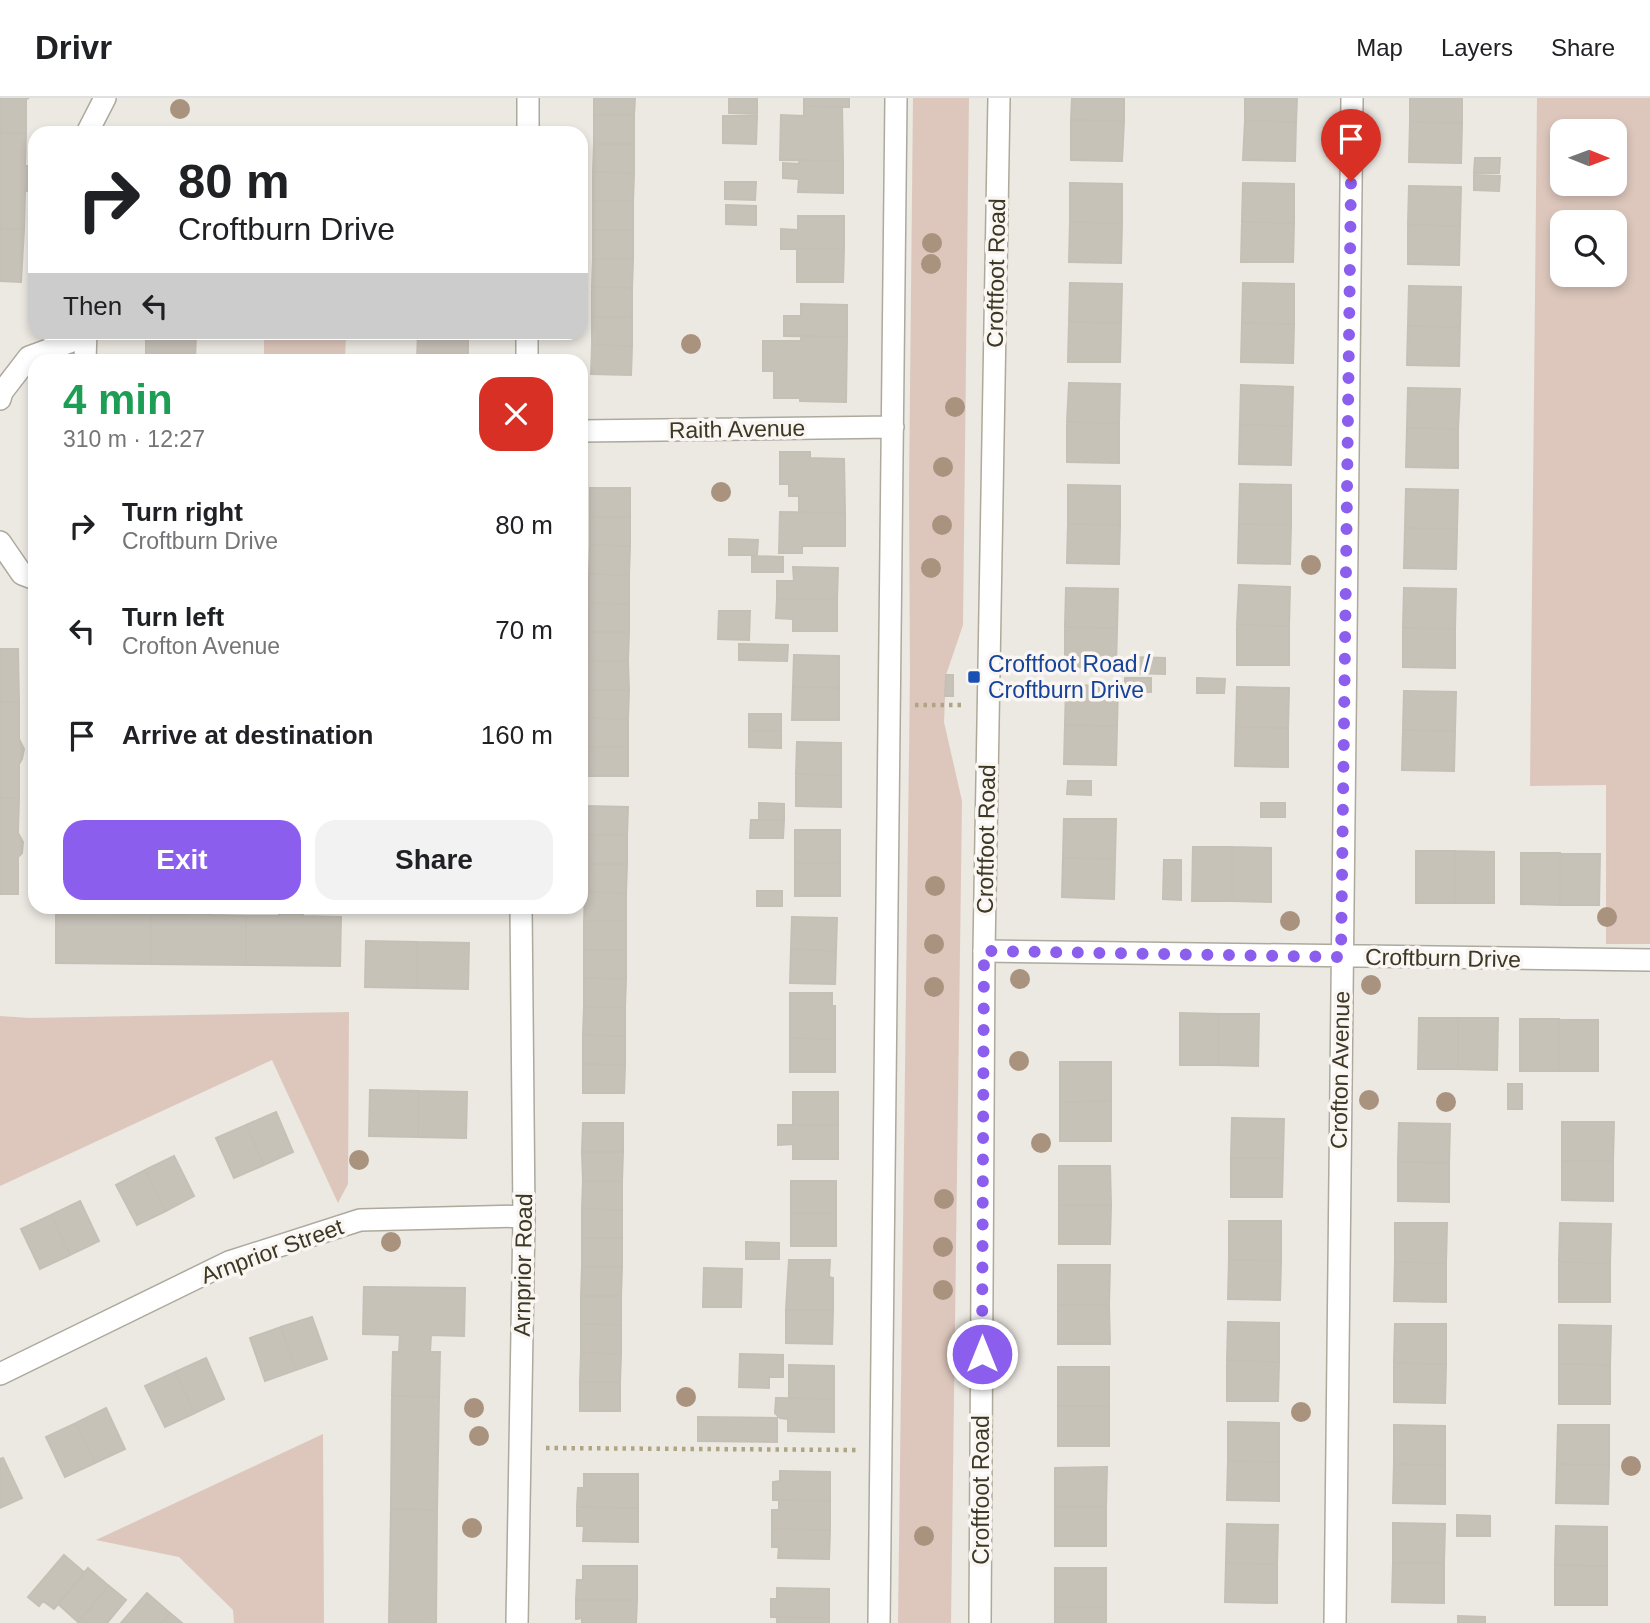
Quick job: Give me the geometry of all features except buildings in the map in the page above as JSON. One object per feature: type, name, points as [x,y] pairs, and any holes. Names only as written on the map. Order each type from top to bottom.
[{"type":"street","points":[[91,126],[105,98]]},
{"type":"street","points":[[528,98],[528,126]]},
{"type":"street","points":[[879,1623],[897,98]]},
{"type":"street","name":"Croftfoot Road","points":[[980,1623],[984,951],[999,98]]},
{"type":"street","name":"Crofton Avenue","points":[[1335,1623],[1352,98]]},
{"type":"street","points":[[34,354],[70,340]]},
{"type":"street","points":[[0,398],[28,357]]},
{"type":"street","name":"Raith Avenue","points":[[588,431],[893,427]]},
{"type":"street","points":[[0,542],[22,574],[28,576]]},
{"type":"street","name":"Arnprior Road","points":[[517,1623],[524,1216],[521,914]]},
{"type":"street","name":"Croftburn Drive","points":[[984,951],[1650,960]]},
{"type":"street","name":"Arnprior Street","points":[[0,1374],[229,1262],[360,1220],[524,1216]]},
{"type":"path","points":[[890,705],[988,705]]},
{"type":"path","points":[[520,1447],[881,1451]]},
{"type":"shaded area","points":[[913,98],[969,98],[963,625],[946,675],[944,722],[962,801],[951,1623],[898,1623],[910,674]]},
{"type":"shaded area","points":[[1537,98],[1650,98],[1650,944],[1606,944],[1606,785],[1530,786]]},
{"type":"shaded area","points":[[264,340],[346,340],[345,354],[264,354]]},
{"type":"shaded area","points":[[349,1012],[348,1184],[338,1203],[272,1060],[0,1186],[0,1016],[30,1018]]},
{"type":"shaded area","points":[[323,1434],[324,1623],[234,1623],[233,1610],[179,1557],[96,1540]]},
{"type":"place","name":"Croftfoot Road / Croftburn Drive","points":[[974,677]]},
{"type":"route","points":[[982,1354],[984,951],[1341,957],[1351,181]]}]
